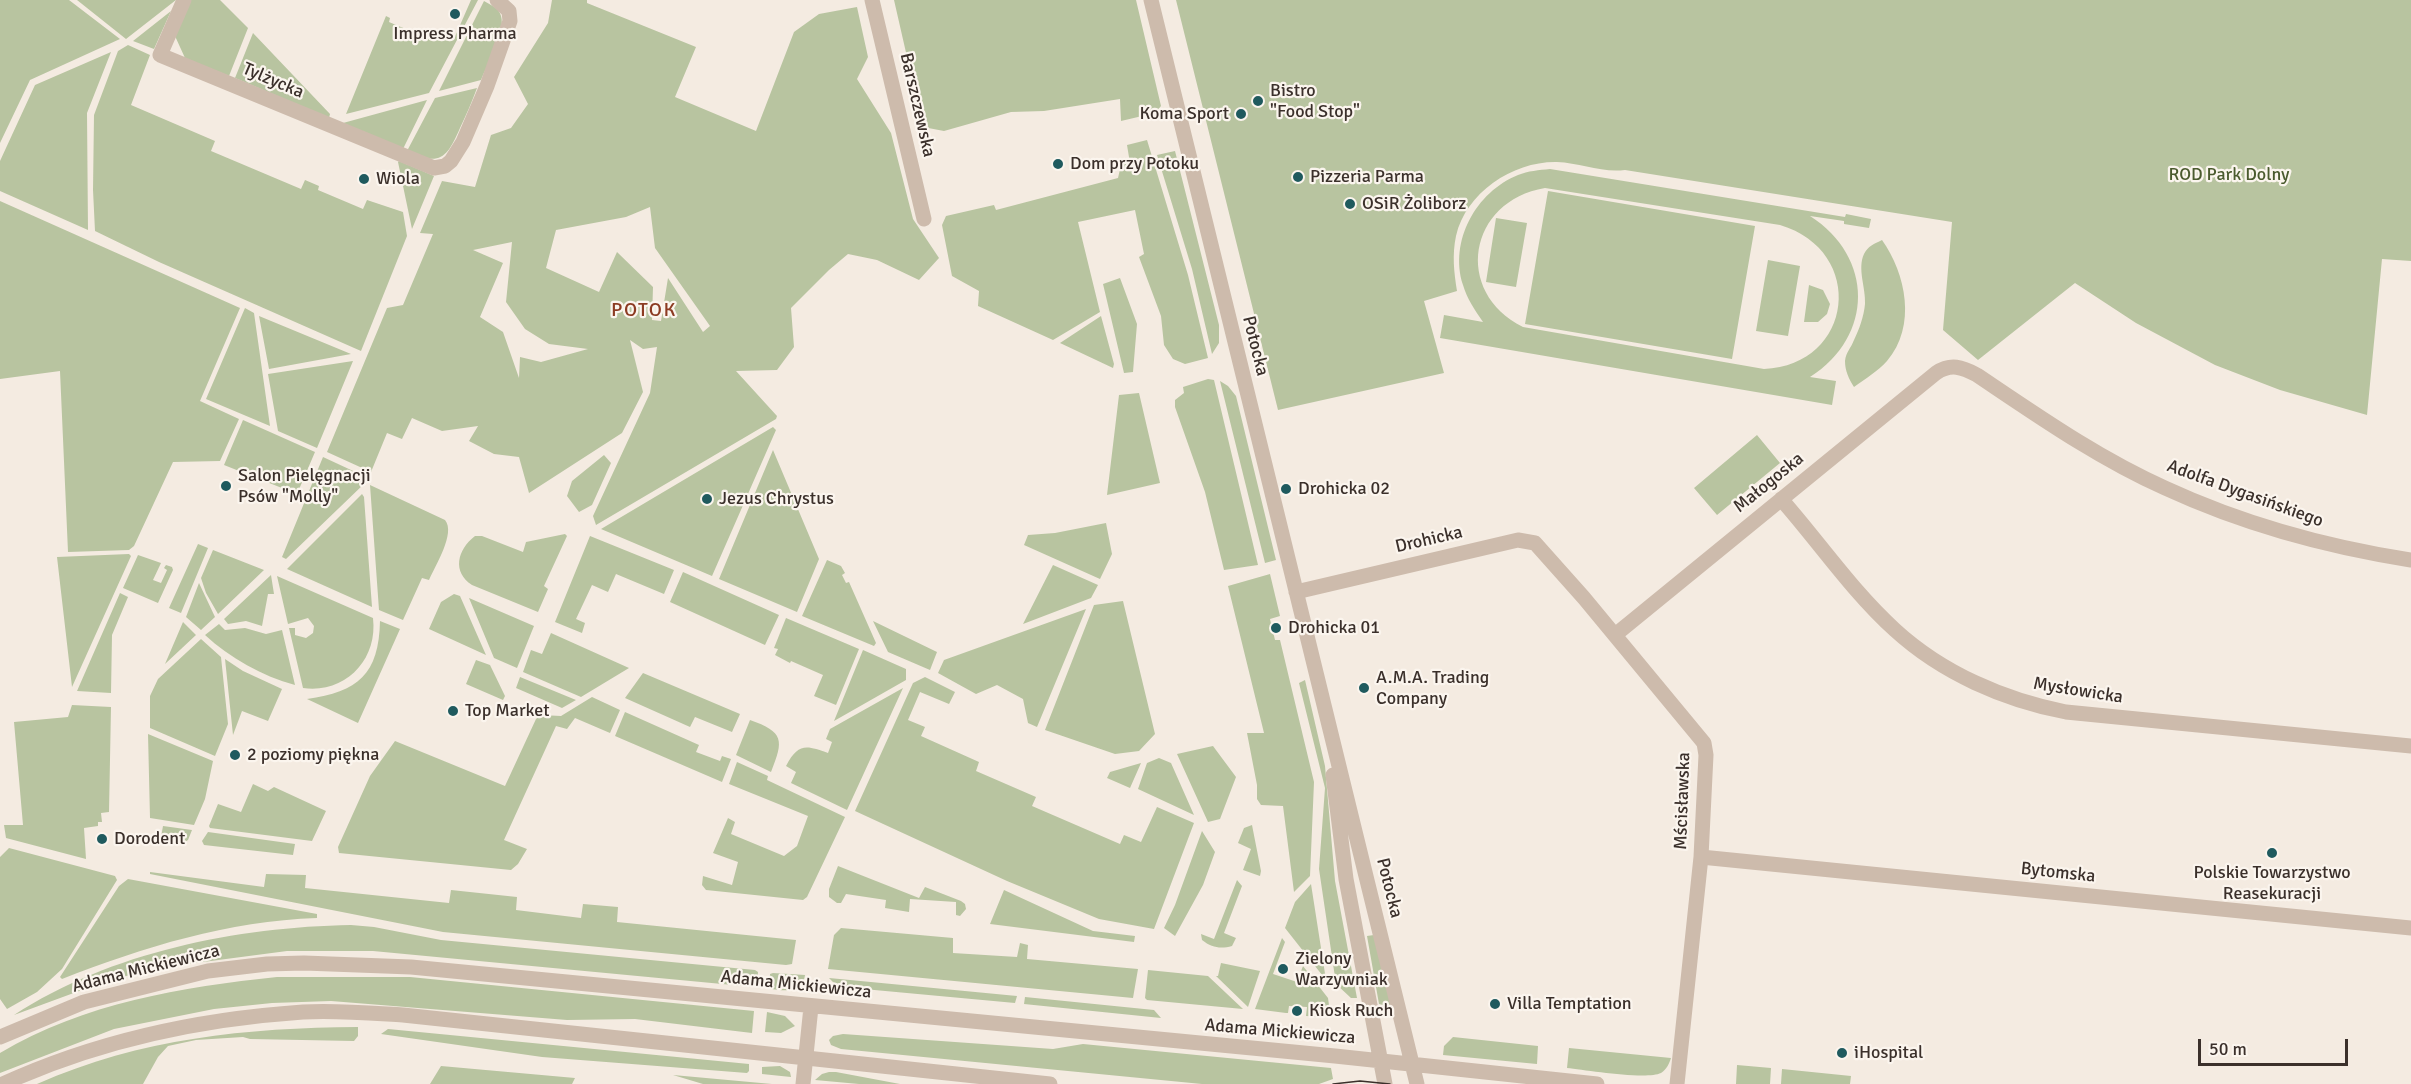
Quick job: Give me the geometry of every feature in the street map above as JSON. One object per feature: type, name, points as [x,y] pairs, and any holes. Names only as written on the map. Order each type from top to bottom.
[{"type":"street","name":"Tylżycka","points":[[184,0],[160,56],[434,168],[445,166],[456,154],[487,86],[510,21],[508,11],[497,0]]},
{"type":"street","name":"Barszczewska","points":[[872,0],[924,219]]},
{"type":"street","name":"Potocka","points":[[1151,0],[1417,1084]]},
{"type":"street","name":"Małogoska","points":[[1614,635],[1936,373],[1951,366]]},
{"type":"street","name":"Adolfa Dygasińskiego","points":[[1951,366],[1977,375],[2086,447],[2166,489],[2312,540],[2365,553],[2411,560]]},
{"type":"street","name":"Mysłowicka","points":[[1781,499],[1855,588],[1894,629],[1969,681],[1989,689],[2028,704],[2066,712],[2411,746]]},
{"type":"street","name":"Drohicka","points":[[1296,592],[1518,540],[1535,543],[1560,571]]},
{"type":"street","name":"Mścisławska","points":[[1560,571],[1704,743],[1706,755],[1701,857],[1677,1084]]},
{"type":"street","name":"Potocka","points":[[1323,701],[1346,879],[1385,1084]]},
{"type":"street","name":"Bytomska","points":[[1701,857],[2411,928]]},
{"type":"street","name":"Adama Mickiewicza","points":[[0,1037],[84,1002],[208,971],[267,964],[358,964],[411,967],[1597,1084]]},
{"type":"street","points":[[803,1084],[812,1007]]},
{"type":"street","points":[[3,1084],[107,1044],[205,1024],[303,1012],[403,1015],[1050,1084]]},
{"type":"green space","points":[[0,0],[69,0],[120,39],[30,80],[0,143]]},
{"type":"green space","points":[[77,0],[176,0],[126,39]]},
{"type":"green space","points":[[190,0],[220,0],[248,28],[229,76],[185,58],[175,36]]},
{"type":"green space","points":[[471,0],[478,0],[429,93],[346,114],[386,16],[390,18],[389,22],[434,41],[438,32],[454,39]]},
{"type":"green space","points":[[552,0],[587,0],[587,3],[696,47],[675,97],[756,131],[794,32],[819,14],[857,7],[868,57],[857,79],[891,133],[913,219],[939,258],[919,280],[877,260],[848,254],[791,308],[794,347],[777,370],[736,371],[777,416],[776,419],[596,525],[593,516],[650,393],[657,347],[643,349],[630,340],[643,392],[622,433],[529,493],[519,457],[494,454],[469,441],[478,426],[442,431],[412,418],[402,439],[387,433],[371,472],[327,452],[387,308],[403,305],[433,234],[420,233],[442,181],[475,187],[491,135],[511,128],[528,104],[514,77],[548,23]],"holes":[[[650,207],[655,248],[710,326],[703,332],[668,278],[661,321],[652,320],[653,287],[617,252],[599,292],[546,268],[556,230],[626,217]],[[512,242],[506,302],[525,329],[549,344],[588,349],[541,362],[520,357],[519,378],[503,332],[480,317],[503,263],[473,250]]]},
{"type":"green space","points":[[894,0],[1136,0],[1161,106],[1155,113],[1121,121],[1120,99],[1044,111],[1011,112],[944,131],[923,127]]},
{"type":"green space","name":"ROD Park Dolny","points":[[1176,0],[2411,0],[2411,261],[2382,259],[2367,415],[2280,390],[2215,365],[2136,323],[2075,283],[1978,360],[1943,330],[1952,222],[1625,170],[1616,171],[1557,162],[1541,163],[1509,173],[1494,182],[1481,193],[1461,220],[1455,243],[1454,264],[1457,291],[1424,301],[1444,373],[1278,410]]},
{"type":"green space","points":[[484,1],[498,11],[502,23],[501,31],[481,80],[439,91]]},
{"type":"green space","points":[[171,11],[154,49],[133,41]]},
{"type":"green space","points":[[253,33],[330,114],[329,118],[235,78]]},
{"type":"green space","points":[[128,45],[150,55],[131,105],[215,141],[211,151],[301,189],[305,180],[319,186],[318,190],[363,209],[367,200],[403,212],[407,236],[361,351],[159,262],[95,231],[94,115],[118,51]]},
{"type":"green space","points":[[111,52],[87,113],[88,230],[0,191],[0,161],[35,85]]},
{"type":"green space","points":[[477,88],[446,153],[435,159],[407,151],[435,98]]},
{"type":"green space","points":[[427,100],[403,149],[343,123]]},
{"type":"green space","points":[[1147,140],[1188,275],[1208,358],[1185,364],[1173,359],[1164,345],[1161,316],[1139,257],[1144,254],[1135,210],[1078,222],[1100,312],[1053,340],[978,306],[979,291],[952,276],[942,225],[946,216],[994,205],[996,210],[1118,178],[1121,165],[1130,163],[1127,145]]},
{"type":"green space","points":[[1175,151],[1219,325],[1219,343],[1212,354],[1192,269],[1157,155]]},
{"type":"green space","points":[[398,162],[434,176],[412,229]]},
{"type":"green space","points":[[1550,169],[1845,217],[1846,214],[1871,219],[1869,228],[1844,224],[1844,221],[1810,216],[1831,233],[1846,253],[1855,274],[1858,296],[1855,319],[1846,340],[1831,360],[1810,377],[1836,381],[1832,405],[1440,338],[1444,315],[1483,322],[1467,295],[1460,268],[1463,235],[1478,206],[1503,183],[1522,174]],"holes":[[[1545,188],[1780,225],[1808,238],[1827,258],[1837,281],[1838,305],[1832,329],[1817,348],[1794,363],[1764,369],[1523,327],[1501,312],[1486,292],[1479,271],[1479,249],[1486,228],[1499,210],[1519,196]]]},
{"type":"green space","points":[[1548,191],[1755,226],[1732,359],[1525,324]]},
{"type":"green space","points":[[0,201],[240,308],[200,401],[239,419],[220,461],[173,462],[134,546],[129,550],[68,552],[60,371],[0,379]]},
{"type":"green space","points":[[1496,218],[1527,223],[1516,287],[1486,282]]},
{"type":"green space","points":[[1882,240],[1897,268],[1902,284],[1905,316],[1902,332],[1887,361],[1876,372],[1854,387],[1845,361],[1864,309],[1862,260],[1867,249]]},
{"type":"green space","points":[[1768,260],[1800,266],[1788,336],[1756,331]]},
{"type":"green space","points":[[1120,278],[1137,324],[1133,372],[1124,373],[1103,284]]},
{"type":"green space","points":[[1809,285],[1823,290],[1830,304],[1827,314],[1818,322],[1804,322]]},
{"type":"green space","points":[[245,308],[254,313],[270,426],[206,399]]},
{"type":"green space","points":[[259,316],[351,354],[269,369]]},
{"type":"green space","points":[[1101,316],[1114,364],[1113,368],[1060,343]]},
{"type":"green space","points":[[353,361],[317,448],[278,431],[268,374]]},
{"type":"green space","points":[[1208,379],[1214,380],[1258,565],[1224,570],[1205,492],[1175,407],[1175,400],[1184,393],[1183,387]]},
{"type":"green space","points":[[1220,381],[1228,386],[1236,396],[1276,560],[1265,563]]},
{"type":"green space","points":[[1139,393],[1160,483],[1107,495],[1119,395]]},
{"type":"green space","points":[[243,420],[315,452],[297,494],[224,465]]},
{"type":"green space","points":[[773,427],[776,430],[712,576],[601,529]]},
{"type":"green space","points":[[1757,435],[1780,463],[1717,515],[1694,488]]},
{"type":"green space","points":[[773,450],[819,559],[797,612],[719,579]]},
{"type":"green space","points":[[604,455],[611,463],[592,505],[579,512],[567,496],[572,481]]},
{"type":"green space","points":[[323,457],[364,476],[365,483],[286,559],[282,557]]},
{"type":"green space","points":[[370,485],[445,520],[448,526],[440,558],[429,580],[422,578],[403,620],[379,610]]},
{"type":"green space","points":[[362,494],[364,497],[372,607],[287,569]]},
{"type":"green space","points":[[1106,523],[1112,554],[1100,579],[1024,545],[1028,535],[1055,533]]},
{"type":"green space","points":[[565,534],[567,536],[544,586],[548,589],[538,612],[472,585],[466,580],[459,567],[464,548],[475,536],[482,536],[523,552],[526,542]]},
{"type":"green space","points":[[590,536],[674,570],[664,594],[616,574],[608,592],[592,585],[576,619],[585,623],[582,633],[555,622]]},
{"type":"green space","points":[[198,544],[208,548],[181,613],[169,608]]},
{"type":"green space","points":[[213,550],[264,570],[218,614],[206,593],[201,578]]},
{"type":"green space","points":[[129,554],[131,556],[72,687],[57,557]]},
{"type":"green space","points":[[138,555],[161,563],[153,580],[161,583],[167,570],[164,568],[166,565],[172,567],[173,570],[158,603],[123,588]]},
{"type":"green space","points":[[827,560],[841,566],[845,573],[842,575],[846,583],[849,582],[876,643],[874,646],[802,616]]},
{"type":"green space","points":[[1053,565],[1098,585],[1091,598],[1023,624]]},
{"type":"green space","points":[[683,572],[779,615],[765,645],[670,602]]},
{"type":"green space","points":[[1270,574],[1280,616],[1270,619],[1275,640],[1280,640],[1314,782],[1310,876],[1294,892],[1283,806],[1261,805],[1257,799],[1257,785],[1247,733],[1264,733],[1228,586]]},
{"type":"green space","points":[[271,575],[274,594],[268,594],[262,626],[246,621],[228,624],[224,619]]},
{"type":"green space","points":[[277,576],[373,618],[370,648],[356,671],[345,680],[332,686],[303,688],[289,628],[295,628],[295,635],[306,638],[313,633],[314,626],[308,618],[288,624]]},
{"type":"green space","points":[[199,583],[215,617],[201,630],[186,617]]},
{"type":"green space","points":[[120,593],[128,597],[112,635],[111,693],[77,691]]},
{"type":"green space","points":[[454,594],[460,596],[486,655],[429,629],[441,602]]},
{"type":"green space","points":[[469,598],[534,626],[517,668],[494,658]]},
{"type":"green space","points":[[1123,601],[1155,734],[1139,751],[1115,754],[1045,730],[1094,605]]},
{"type":"green space","points":[[1086,609],[1037,727],[1028,723],[1023,699],[997,685],[976,694],[938,673],[944,660]]},
{"type":"green space","points":[[786,618],[859,649],[836,705],[814,696],[823,675],[775,655],[778,649],[774,648]]},
{"type":"green space","points":[[380,621],[400,629],[358,723],[307,699],[340,691],[362,677],[370,667],[375,655]]},
{"type":"green space","points":[[873,621],[937,652],[930,670],[888,652]]},
{"type":"green space","points":[[183,622],[196,635],[165,664]]},
{"type":"green space","points":[[219,624],[225,630],[245,628],[266,634],[282,630],[295,685],[236,659],[205,635]]},
{"type":"green space","points":[[551,633],[629,668],[581,697],[523,672],[531,650],[542,654]]},
{"type":"green space","points":[[201,639],[221,657],[228,724],[215,756],[150,728],[150,696],[158,679]]},
{"type":"green space","points":[[863,650],[906,669],[906,680],[834,721]]},
{"type":"green space","points":[[225,659],[243,671],[282,689],[268,721],[242,711],[233,735]]},
{"type":"green space","points":[[476,660],[490,665],[505,696],[503,700],[466,684]]},
{"type":"green space","points":[[643,673],[740,714],[732,732],[695,717],[690,727],[625,698]]},
{"type":"green space","points":[[520,677],[576,700],[562,708],[516,688]]},
{"type":"green space","points":[[925,677],[955,692],[949,704],[920,692],[908,720],[925,727],[921,736],[979,762],[976,771],[1036,797],[1032,806],[1120,844],[1124,835],[1141,842],[1157,807],[1194,823],[1154,929],[1099,919],[1007,881],[855,811],[913,683]]},
{"type":"green space","points":[[1305,680],[1325,766],[1335,881],[1357,998],[1351,998],[1336,984],[1319,869],[1325,788],[1299,683]]},
{"type":"green space","points":[[903,688],[847,810],[791,783],[796,772],[786,766],[795,753],[803,748],[814,748],[828,753],[832,742],[826,739],[830,729]]},
{"type":"green space","points":[[592,697],[620,710],[610,733],[575,718],[567,729],[556,726],[504,840],[527,849],[518,864],[511,870],[339,853],[338,847],[370,776],[395,741],[505,786],[536,719],[541,715],[561,716]]},
{"type":"green space","points":[[72,705],[111,707],[109,812],[101,813],[102,822],[98,822],[98,826],[84,828],[86,859],[6,838],[4,825],[23,825],[14,722],[68,717]]},
{"type":"green space","points":[[625,712],[699,745],[696,752],[720,761],[722,756],[731,759],[722,782],[615,736]]},
{"type":"green space","points":[[750,720],[769,729],[778,738],[778,752],[771,772],[736,755]]},
{"type":"green space","points":[[148,734],[213,761],[205,799],[194,825],[150,818]]},
{"type":"green space","points":[[1213,746],[1236,777],[1220,819],[1208,822],[1177,754]]},
{"type":"green space","points":[[1159,758],[1171,763],[1194,815],[1138,789],[1147,763]]},
{"type":"green space","points":[[737,762],[768,776],[767,780],[845,817],[807,897],[803,900],[706,890],[702,885],[703,876],[732,885],[738,862],[713,853],[728,818],[735,822],[731,834],[784,856],[797,846],[808,816],[729,784]]},
{"type":"green space","points":[[1141,763],[1130,788],[1107,778],[1110,772]]},
{"type":"green space","points":[[253,784],[268,791],[274,787],[326,811],[312,841],[210,828],[218,804],[241,812]]},
{"type":"green space","points":[[1252,825],[1260,876],[1243,870],[1251,849],[1238,843],[1244,828]]},
{"type":"green space","points":[[163,826],[192,830],[188,840],[183,843],[163,841],[161,837]]},
{"type":"green space","points":[[1202,831],[1215,852],[1203,885],[1175,936],[1164,928],[1175,905]]},
{"type":"green space","points":[[208,832],[295,844],[293,855],[204,845],[202,841]]},
{"type":"green space","points":[[9,848],[115,876],[117,880],[62,969],[37,992],[7,1009],[0,999],[0,857]]},
{"type":"green space","points":[[838,866],[919,898],[925,887],[961,901],[965,904],[966,909],[960,916],[956,915],[956,902],[910,899],[909,912],[885,908],[886,900],[846,894],[841,903],[837,903],[829,897],[829,889]]},
{"type":"green space","points":[[150,872],[264,887],[266,874],[306,875],[305,888],[449,903],[451,890],[517,897],[516,910],[581,918],[583,904],[618,907],[617,922],[796,940],[792,964],[786,965],[443,932],[150,874]]},
{"type":"green space","points":[[128,879],[317,914],[317,918],[251,924],[219,930],[155,946],[62,979],[60,977],[119,886]]},
{"type":"green space","points":[[1237,880],[1242,886],[1224,933],[1236,938],[1232,946],[1220,948],[1213,946],[1202,940],[1201,934],[1214,939]]},
{"type":"green space","points":[[1311,884],[1326,980],[1285,928],[1295,902]]},
{"type":"green space","points":[[1004,890],[1093,931],[1135,936],[1134,942],[990,924]]},
{"type":"green space","points":[[351,925],[374,927],[441,940],[755,970],[758,972],[757,985],[754,987],[373,951],[287,951],[165,967],[109,980],[14,1015],[52,993],[92,975],[133,959],[176,947],[264,931]]},
{"type":"green space","points":[[841,928],[953,938],[953,953],[1017,957],[1020,943],[1028,945],[1027,959],[1138,969],[1133,998],[828,969],[834,935]]},
{"type":"green space","points":[[1374,935],[1392,1007],[1379,1004],[1367,936]]},
{"type":"green space","points":[[1282,938],[1285,942],[1273,974],[1297,982],[1303,966],[1328,998],[1330,1012],[1324,1017],[1306,1016],[1307,1007],[1289,1006],[1288,1013],[1255,1009]]},
{"type":"green space","points":[[1221,963],[1260,971],[1248,1007],[1216,976],[1218,976]]},
{"type":"green space","points":[[1148,970],[1208,976],[1243,1009],[1147,1000],[1145,998]]},
{"type":"green space","points":[[770,974],[805,975],[800,986],[792,990],[769,989]]},
{"type":"green space","points":[[277,977],[410,977],[754,1011],[752,1033],[635,1019],[567,1020],[331,1001],[272,1003],[214,1009],[114,1029],[0,1073],[0,1053],[65,1021],[134,1000],[170,992]]},
{"type":"green space","points":[[829,978],[1017,996],[1015,1003],[842,987]]},
{"type":"green space","points":[[1025,997],[1154,1010],[1161,1018],[1024,1004]]},
{"type":"green space","points":[[767,1012],[785,1016],[795,1026],[781,1033],[765,1032]]},
{"type":"green space","points":[[358,1027],[358,1036],[354,1041],[243,1037],[196,1040],[168,1046],[158,1057],[143,1084],[37,1084],[76,1068],[155,1046],[235,1033]]},
{"type":"green space","points":[[388,1029],[749,1064],[749,1071],[747,1073],[542,1057],[381,1034]]},
{"type":"green space","points":[[843,1034],[1053,1049],[1083,1044],[1331,1068],[1333,1079],[1319,1084],[1202,1084],[841,1049],[831,1045],[829,1040],[833,1036]]},
{"type":"green space","points":[[1453,1037],[1538,1046],[1537,1064],[1443,1055],[1444,1046]]},
{"type":"green space","points":[[1569,1048],[1671,1058],[1668,1066],[1661,1073],[1653,1075],[1616,1074],[1567,1068]]},
{"type":"green space","points":[[1737,1065],[1771,1068],[1770,1084],[1736,1084]]},
{"type":"green space","points":[[441,1066],[575,1078],[572,1084],[430,1084]]},
{"type":"green space","points":[[780,1066],[790,1072],[791,1077],[762,1074],[762,1067]]},
{"type":"green space","points":[[1782,1069],[1851,1076],[1850,1084],[1781,1084]]},
{"type":"green space","points":[[829,1072],[900,1084],[859,1084],[815,1080]]},
{"type":"green space","points":[[673,1075],[772,1084],[703,1084]]},
{"type":"tram line","points":[[1333,1084],[1360,1081],[1390,1084]]},
{"type":"place","name":"Impress Pharma","points":[[455,14]]},
{"type":"place","name":"Bistro \"Food Stop\"","points":[[1258,101]]},
{"type":"place","name":"Koma Sport","points":[[1241,114]]},
{"type":"place","name":"Dom przy Potoku","points":[[1058,164]]},
{"type":"place","name":"Pizzeria Parma","points":[[1298,177]]},
{"type":"place","name":"Wiola","points":[[364,179]]},
{"type":"place","name":"OSiR Żoliborz","points":[[1350,204]]},
{"type":"place","name":"Salon Pielęgnacji Psów \"Molly\"","points":[[226,486]]},
{"type":"place","name":"Drohicka 02","points":[[1286,489]]},
{"type":"place","name":"Jezus Chrystus","points":[[707,499]]},
{"type":"place","name":"Drohicka 01","points":[[1276,628]]},
{"type":"place","name":"A.M.A. Trading Company","points":[[1364,688]]},
{"type":"place","name":"Top Market","points":[[453,711]]},
{"type":"place","name":"2 poziomy piękna","points":[[235,755]]},
{"type":"place","name":"Dorodent","points":[[102,839]]},
{"type":"place","name":"Polskie Towarzystwo Reasekuracji","points":[[2272,853]]},
{"type":"place","name":"Zielony Warzywniak","points":[[1283,969]]},
{"type":"place","name":"Villa Temptation","points":[[1495,1004]]},
{"type":"place","name":"Kiosk Ruch","points":[[1297,1011]]},
{"type":"place","name":"iHospital","points":[[1842,1053]]},
{"type":"district","name":"POTOK","points":[[644,311]]}]
